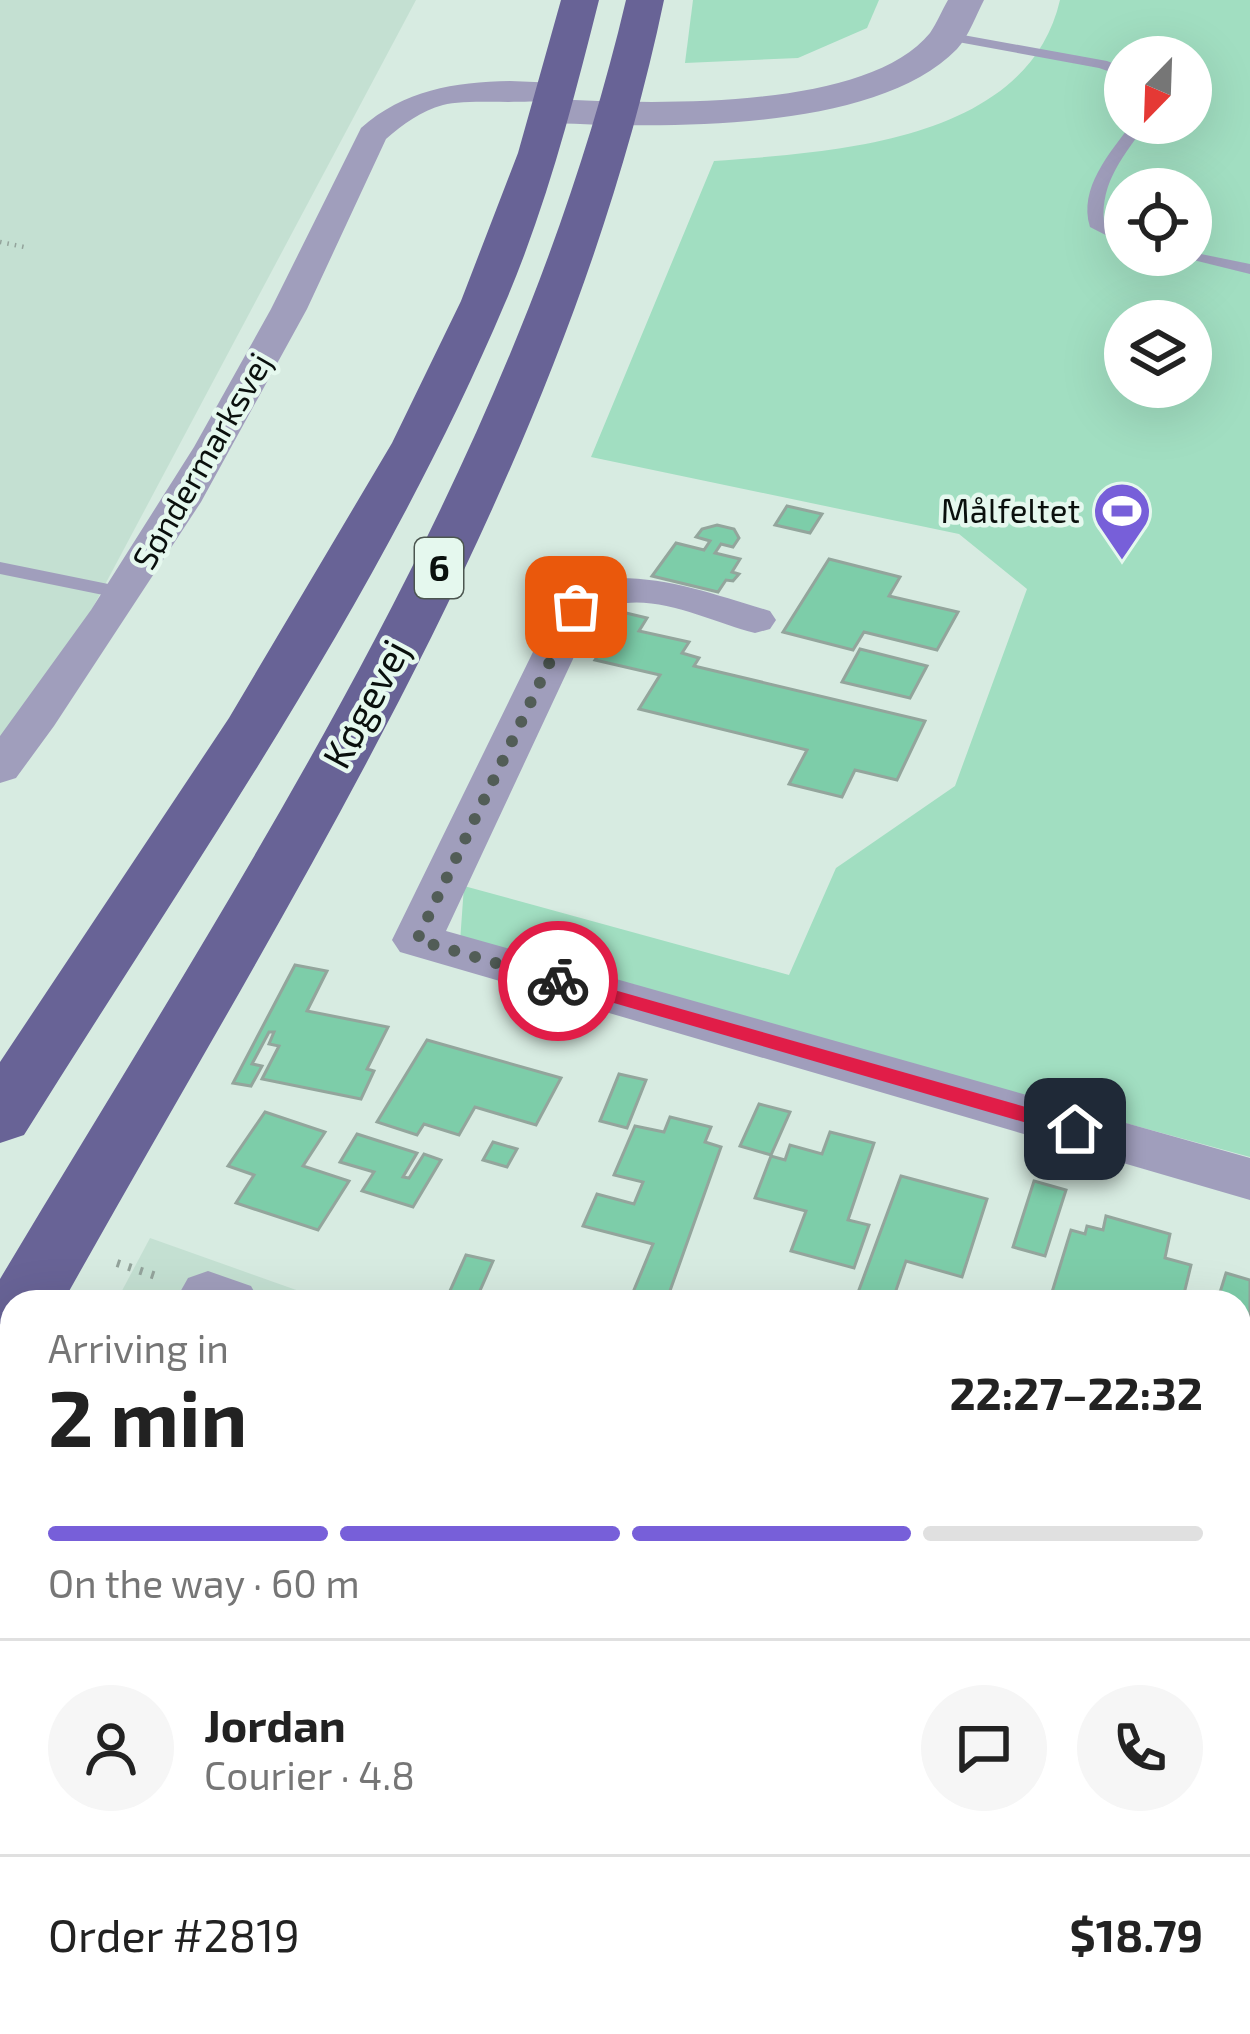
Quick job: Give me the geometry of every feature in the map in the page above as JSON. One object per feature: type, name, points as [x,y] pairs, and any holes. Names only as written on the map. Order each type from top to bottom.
[{"type":"main road","name":"Køgevej","points":[[41,1273],[313,802],[458,533],[533,369],[593,213],[580,0]]},
{"type":"main road","name":"Køgevej","points":[[0,1117],[272,700],[375,517],[645,0]]},
{"type":"street","points":[[589,103],[710,113],[812,98],[885,80],[935,53],[952,37],[966,0]]},
{"type":"street","name":"Søndermarksvej","points":[[0,768],[170,522],[278,332],[372,135],[395,120],[455,107],[589,103]]},
{"type":"street","points":[[754,620],[655,593],[611,590],[589,595],[576,607],[417,940],[1250,1179]]},
{"type":"lane","points":[[952,37],[1104,65]]},
{"type":"lane","points":[[1104,176],[1092,202],[1096,224],[1104,228]]},
{"type":"lane","points":[[1212,261],[1250,268]]},
{"type":"lane","points":[[0,568],[123,593]]},
{"type":"path","points":[[0,242],[29,248]]},
{"type":"path","points":[[41,1273],[163,1290]]},
{"type":"shaded area","points":[[0,0],[416,0],[0,782]]},
{"type":"shaded area","points":[[150,1238],[296,1290],[122,1290]]},
{"type":"green space","points":[[693,0],[879,0],[867,28],[798,58],[685,63]]},
{"type":"green space","name":"Målfeltet","points":[[1060,0],[1250,0],[1250,1157],[460,942],[464,886],[789,975],[836,868],[955,786],[1027,589],[959,534],[591,457],[714,161],[813,152],[919,131],[967,111],[1009,84],[1040,48]]},
{"type":"building","points":[[787,506],[822,514],[810,533],[775,525]]},
{"type":"building","points":[[717,525],[734,529],[739,538],[733,547],[721,544],[715,553],[740,559],[732,572],[739,574],[733,581],[726,580],[718,592],[652,576],[676,543],[704,550],[710,541],[696,537],[702,529]]},
{"type":"building","points":[[829,559],[900,577],[889,596],[958,612],[937,650],[864,632],[853,650],[783,632]]},
{"type":"building","points":[[626,613],[647,618],[639,631],[689,642],[682,653],[699,658],[694,666],[925,721],[897,780],[855,770],[842,797],[789,784],[807,750],[639,709],[660,675],[595,660]]},
{"type":"building","points":[[860,649],[927,666],[910,698],[842,682]]},
{"type":"building","points":[[295,965],[327,971],[307,1011],[388,1027],[367,1069],[374,1071],[361,1099],[262,1079],[279,1046],[269,1044],[274,1032],[269,1032],[252,1064],[262,1066],[251,1086],[233,1083]]},
{"type":"building","points":[[427,1040],[561,1078],[536,1125],[475,1107],[459,1135],[424,1124],[417,1135],[377,1122]]},
{"type":"building","points":[[619,1074],[646,1080],[627,1128],[600,1121]]},
{"type":"building","points":[[759,1104],[790,1112],[771,1155],[740,1146]]},
{"type":"building","points":[[265,1112],[325,1132],[303,1166],[349,1181],[318,1230],[236,1203],[254,1175],[228,1166]]},
{"type":"building","points":[[670,1117],[711,1127],[705,1142],[721,1147],[670,1290],[634,1290],[653,1244],[583,1226],[597,1194],[634,1204],[643,1182],[614,1175],[635,1126],[664,1132]]},
{"type":"building","points":[[830,1132],[874,1143],[848,1220],[869,1225],[854,1268],[791,1251],[806,1211],[755,1198],[771,1156],[785,1160],[790,1145],[822,1154]]},
{"type":"building","points":[[357,1134],[417,1153],[403,1177],[409,1178],[424,1154],[441,1160],[413,1207],[362,1191],[374,1172],[340,1162]]},
{"type":"building","points":[[493,1142],[517,1149],[507,1167],[483,1160]]},
{"type":"building","points":[[901,1176],[987,1199],[962,1277],[906,1261],[896,1290],[859,1290]]},
{"type":"building","points":[[1034,1181],[1066,1190],[1045,1256],[1013,1247]]},
{"type":"building","points":[[1106,1216],[1170,1234],[1165,1258],[1191,1265],[1185,1290],[1053,1290],[1071,1230],[1085,1234],[1087,1226],[1103,1230]]},
{"type":"building","points":[[466,1255],[493,1261],[480,1290],[450,1290]]},
{"type":"building","points":[[1226,1273],[1250,1280],[1250,1290],[1221,1290]]},
{"type":"way so far","points":[[558,981],[417,940],[576,607]]},
{"type":"place","name":"Målfeltet","points":[[1122,562]]},
{"type":"route","points":[[558,981],[1075,1129]]}]
